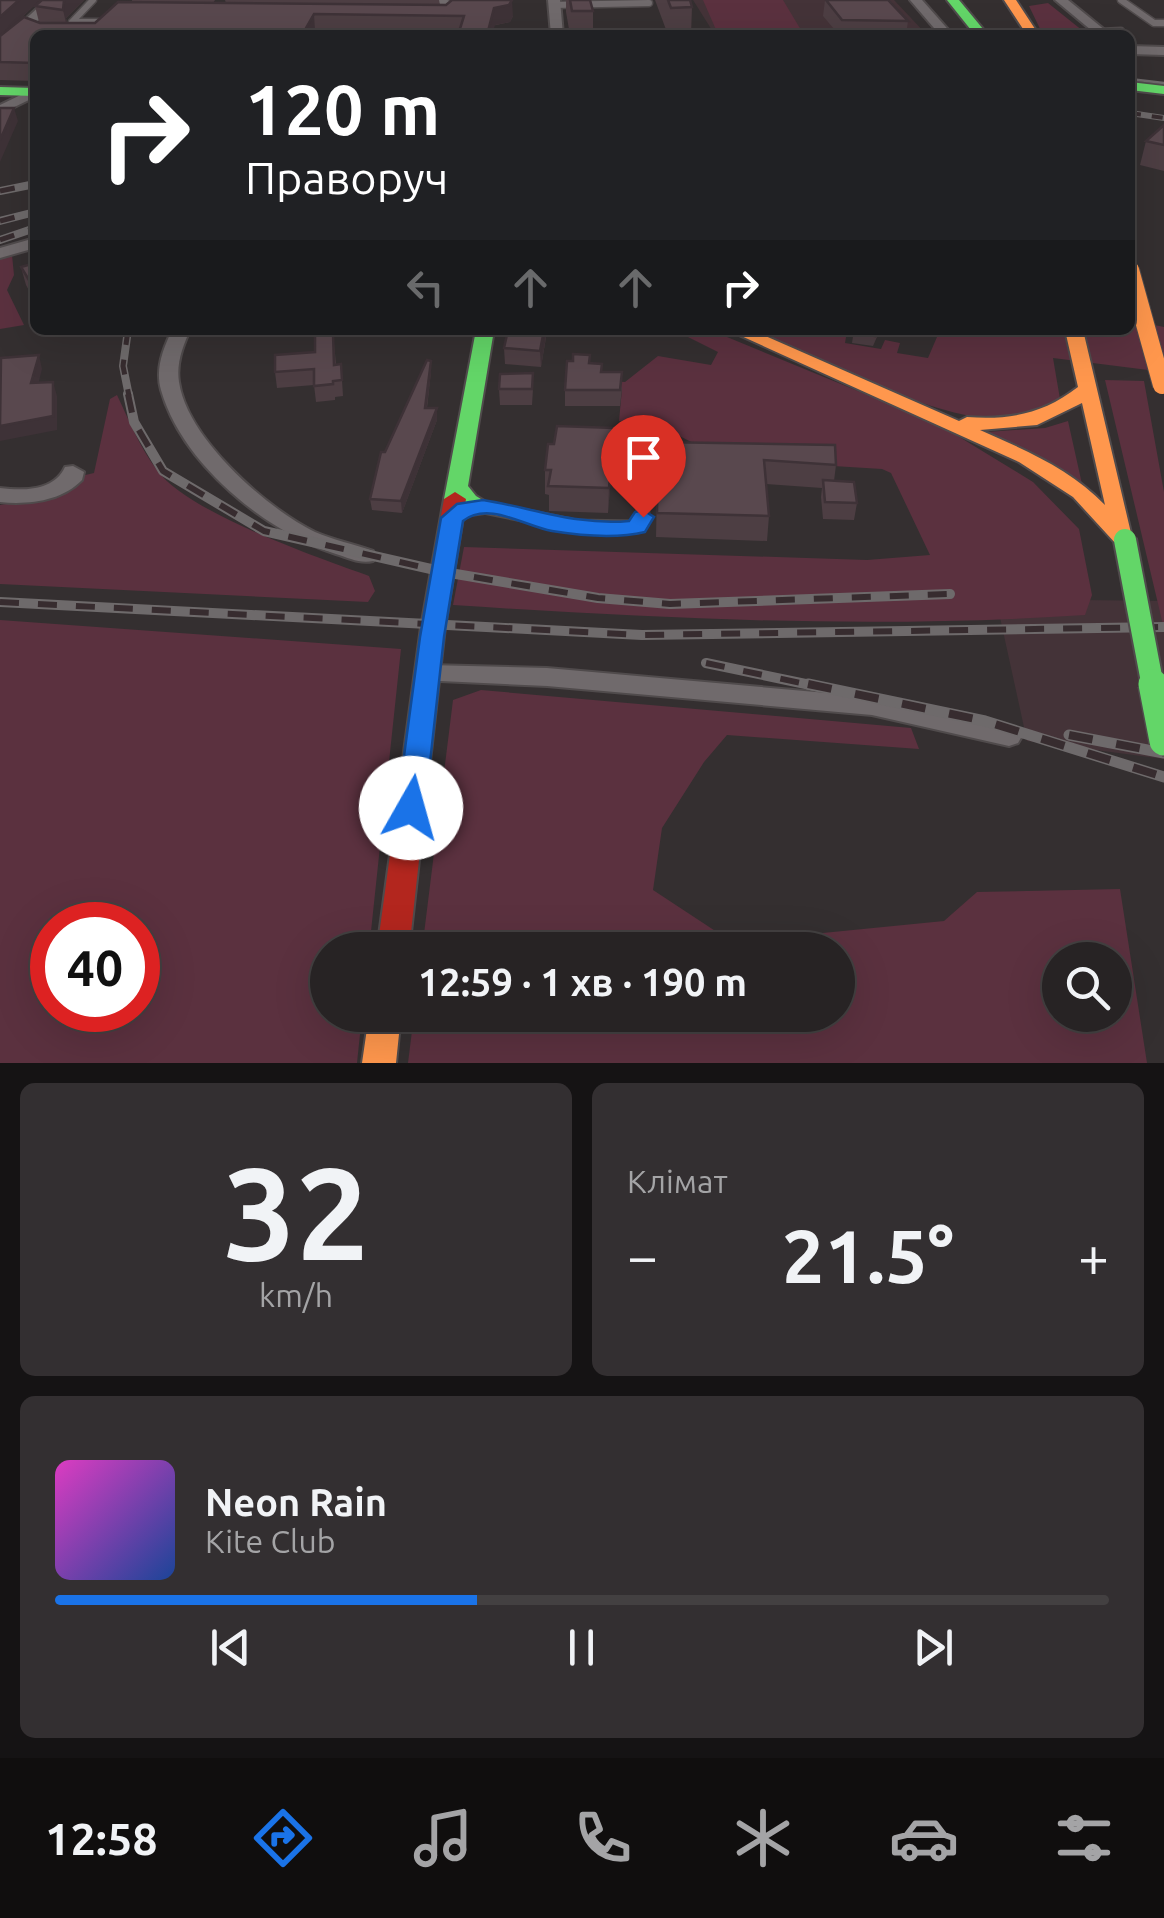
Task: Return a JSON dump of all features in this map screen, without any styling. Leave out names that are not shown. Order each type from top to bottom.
[{"type":"main road","points":[[952,0],[978,30]]},
{"type":"main road","points":[[1010,0],[1030,30]]},
{"type":"main road","points":[[1135,87],[1164,90]]},
{"type":"main road","points":[[0,91],[30,92]]},
{"type":"main road","points":[[1135,288],[1163,389]]},
{"type":"main road","points":[[1135,313],[1164,319]]},
{"type":"main road","points":[[396,932],[428,674],[483,335]]},
{"type":"main road","points":[[749,335],[1026,458],[1071,485],[1125,540]]},
{"type":"main road","points":[[1075,335],[1125,540],[1164,741]]},
{"type":"main road","points":[[938,416],[984,426],[1028,424],[1064,412],[1086,389]]},
{"type":"main road","points":[[457,486],[468,501],[483,507]]},
{"type":"main road","points":[[452,518],[465,509],[483,507]]},
{"type":"main road","points":[[379,1063],[383,1032]]},
{"type":"street","points":[[3,44],[28,26],[53,0]]},
{"type":"street","points":[[916,0],[943,30]]},
{"type":"street","points":[[1061,0],[1098,30]]},
{"type":"street","points":[[554,2],[557,30]]},
{"type":"street","points":[[1135,50],[1164,51]]},
{"type":"street","points":[[0,109],[30,94]]},
{"type":"street","points":[[0,252],[30,244]]},
{"type":"street","points":[[179,335],[169,356],[170,388],[190,429],[255,504],[307,536],[365,556]]},
{"type":"street","points":[[0,494],[20,498],[53,492],[71,480],[73,472]]},
{"type":"street","points":[[428,674],[547,678],[872,706],[1009,736]]},
{"type":"lane","points":[[92,0],[72,22],[108,22]]},
{"type":"lane","points":[[427,14],[446,15],[450,4],[437,0]]},
{"type":"lane","points":[[1121,0],[1163,28]]},
{"type":"lane","points":[[554,2],[649,3]]},
{"type":"lane","points":[[101,30],[118,12]]},
{"type":"lane","points":[[1144,30],[1163,28]]},
{"type":"lane","points":[[483,507],[520,513],[551,524],[605,530],[637,527],[643,517],[642,452]]},
{"type":"shaded area","points":[[693,0],[894,0],[922,30],[712,30]]},
{"type":"shaded area","points":[[703,0],[783,0],[801,30],[716,30]]},
{"type":"shaded area","points":[[1048,3],[1082,30],[1041,30],[1029,6]]},
{"type":"shaded area","points":[[12,255],[14,275],[7,290],[24,325],[0,329],[0,258]]},
{"type":"shaded area","points":[[1135,321],[1164,327],[1164,372],[1053,358],[1060,399],[1034,416],[1005,420],[970,416],[892,392],[764,335],[835,335],[846,337],[845,343],[881,349],[885,340],[900,343],[897,353],[928,358],[938,335],[1135,335]]},
{"type":"shaded area","points":[[684,335],[722,335],[938,424],[1033,482],[1079,529],[1092,595],[1085,615],[848,622],[453,605],[464,547],[867,560],[930,555],[891,473],[882,469],[817,465],[705,449],[648,420],[619,421],[622,389],[610,381],[625,382],[658,356],[711,365],[718,352]]},
{"type":"shaded area","points":[[1105,380],[1144,381],[1164,492],[1164,629]]},
{"type":"shaded area","points":[[117,395],[145,453],[173,486],[255,532],[369,576],[375,591],[368,602],[0,584],[0,505],[59,495],[81,476],[94,473],[110,399]]},
{"type":"shaded area","points":[[1068,421],[1082,484],[986,432],[1045,428]]},
{"type":"shaded area","points":[[996,599],[1164,601],[1164,759],[1027,741]]},
{"type":"shaded area","points":[[0,620],[401,649],[371,932],[310,932],[310,1032],[360,1032],[357,1063],[0,1063]]},
{"type":"shaded area","points":[[481,690],[911,728],[919,749],[727,735],[704,762],[662,828],[653,890],[717,932],[424,932],[453,700]]},
{"type":"shaded area","points":[[1120,889],[1128,942],[1042,942],[1042,1032],[1132,1032],[1132,966],[1147,1063],[408,1063],[412,1032],[855,1032],[855,932],[833,932],[944,921],[977,892]]},
{"type":"building","points":[[0,0],[19,0],[0,17]]},
{"type":"building","points":[[42,0],[64,0],[63,10],[35,6]]},
{"type":"building","points":[[452,0],[512,0],[509,5],[494,8],[488,30],[460,30],[464,16],[314,14],[305,30],[30,30],[30,63],[0,62],[0,36],[24,17],[40,23],[95,23],[118,2],[446,5]]},
{"type":"building","points":[[570,0],[590,0],[593,11],[572,11]]},
{"type":"building","points":[[668,0],[690,0],[692,7],[671,8]]},
{"type":"building","points":[[826,0],[888,0],[908,21],[842,20]]},
{"type":"building","points":[[0,108],[14,108],[0,140]]},
{"type":"building","points":[[1164,125],[1164,145],[1146,141]]},
{"type":"building","points":[[30,264],[30,282],[21,267]]},
{"type":"building","points":[[315,335],[333,335],[334,365],[341,364],[342,380],[314,386],[314,369],[275,372],[275,355],[315,352]]},
{"type":"building","points":[[507,335],[543,335],[540,351],[504,348]]},
{"type":"building","points":[[573,354],[590,355],[589,363],[602,364],[601,372],[622,372],[620,390],[565,390],[567,361],[573,361]]},
{"type":"building","points":[[39,355],[31,383],[53,382],[53,416],[0,426],[1,358]]},
{"type":"building","points":[[427,360],[431,361],[425,408],[437,408],[401,501],[370,499],[381,452],[385,452]]},
{"type":"building","points":[[533,373],[532,389],[499,389],[500,374]]},
{"type":"building","points":[[557,426],[614,428],[609,488],[548,486],[548,444],[554,444]]},
{"type":"building","points":[[658,442],[835,445],[836,465],[764,460],[769,516],[657,513]]},
{"type":"building","points":[[823,480],[854,482],[857,503],[825,502]]},
{"type":"tram line","points":[[30,32],[27,30],[57,0]]},
{"type":"tram line","points":[[1135,80],[1164,83]]},
{"type":"railway","points":[[1135,114],[1164,118]]},
{"type":"railway","points":[[0,191],[30,185]]},
{"type":"railway","points":[[0,221],[30,213]]},
{"type":"railway","points":[[0,240],[30,230]]},
{"type":"railway","points":[[127,335],[123,366],[129,396]]},
{"type":"railway","points":[[128,394],[134,422],[163,471],[264,531],[444,572],[598,598],[670,604],[950,594]]},
{"type":"railway","points":[[0,602],[642,635],[1164,627]]},
{"type":"railway","points":[[706,663],[820,687]]},
{"type":"railway","points":[[808,684],[985,721],[1164,777]]},
{"type":"railway","points":[[1069,735],[1164,753]]},
{"type":"traffic: fast","points":[[953,0],[978,30]]},
{"type":"traffic: fast","points":[[1135,87],[1164,90]]},
{"type":"traffic: fast","points":[[0,91],[30,92]]},
{"type":"traffic: fast","points":[[455,499],[484,335]]},
{"type":"traffic: fast","points":[[452,518],[465,509],[483,507],[468,501],[457,486]]},
{"type":"traffic: fast","points":[[1125,540],[1164,741]]},
{"type":"traffic: slow","points":[[1010,0],[1030,30]]},
{"type":"traffic: slow","points":[[1135,288],[1162,385]]},
{"type":"traffic: slow","points":[[748,335],[1026,458],[1081,492],[1125,540]]},
{"type":"traffic: slow","points":[[1075,335],[1122,530]]},
{"type":"traffic: slow","points":[[967,423],[1030,420],[1058,409],[1086,390]]},
{"type":"traffic: slow","points":[[379,1063],[383,1032]]},
{"type":"traffic: jam","points":[[395,932],[433,627],[455,499]]},
{"type":"route","points":[[411,808],[432,637],[452,518],[465,509],[483,507],[520,513],[551,524],[605,530],[637,527],[643,517]]}]
